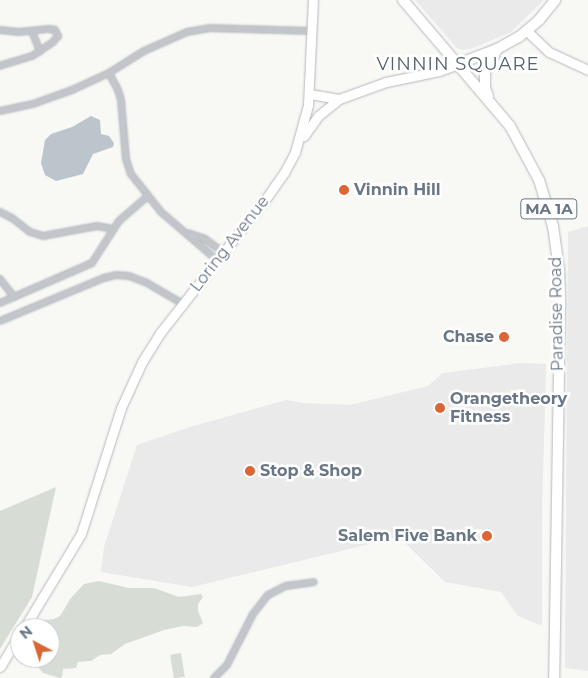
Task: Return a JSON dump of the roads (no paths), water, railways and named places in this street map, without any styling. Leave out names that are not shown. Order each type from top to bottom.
[{"type":"main road","name":"Loring Avenue","points":[[30,618],[81,534],[121,408],[138,370],[160,333],[276,184],[295,152],[306,117],[310,94],[313,0]]},
{"type":"main road","name":"Paradise Road","points":[[403,0],[510,126],[539,180],[553,226],[558,258],[560,307],[554,678]]},
{"type":"main road","points":[[295,152],[312,123],[339,99],[386,82],[439,71],[497,50],[527,31],[554,0]]},
{"type":"main road","points":[[527,31],[550,52],[588,70]]},
{"type":"main road","points":[[491,102],[484,81],[487,65],[497,50]]},
{"type":"main road","points":[[310,94],[339,99]]},
{"type":"main road","points":[[0,667],[10,650]]},
{"type":"street","points":[[0,30],[32,31],[49,28],[57,33],[56,40],[40,52],[0,66]]},
{"type":"street","points":[[0,111],[34,104],[64,94],[109,73],[144,51],[172,37],[197,29],[312,31]]},
{"type":"street","points":[[32,31],[40,52]]},
{"type":"street","points":[[109,73],[121,100],[126,159],[131,174],[147,196],[168,219],[220,256]]},
{"type":"street","points":[[0,303],[92,264],[124,215],[147,196]]},
{"type":"street","points":[[0,212],[12,218],[30,232],[43,236],[97,226],[114,229]]},
{"type":"street","points":[[0,321],[104,278],[116,275],[129,276],[147,282],[183,304]]},
{"type":"street","points":[[0,279],[14,297]]},
{"type":"street","points":[[214,678],[227,665],[253,614],[268,595],[286,586],[314,582]]},
{"type":"place","name":"Vinnin Hill","points":[[344,190]]},
{"type":"place","name":"Chase","points":[[504,337]]},
{"type":"place","name":"Orangetheory Fitness","points":[[440,408]]},
{"type":"place","name":"Stop & Shop","points":[[250,471]]},
{"type":"place","name":"Salem Five Bank","points":[[487,536]]},
{"type":"district","name":"VINNIN SQUARE","points":[[458,64]]}]
